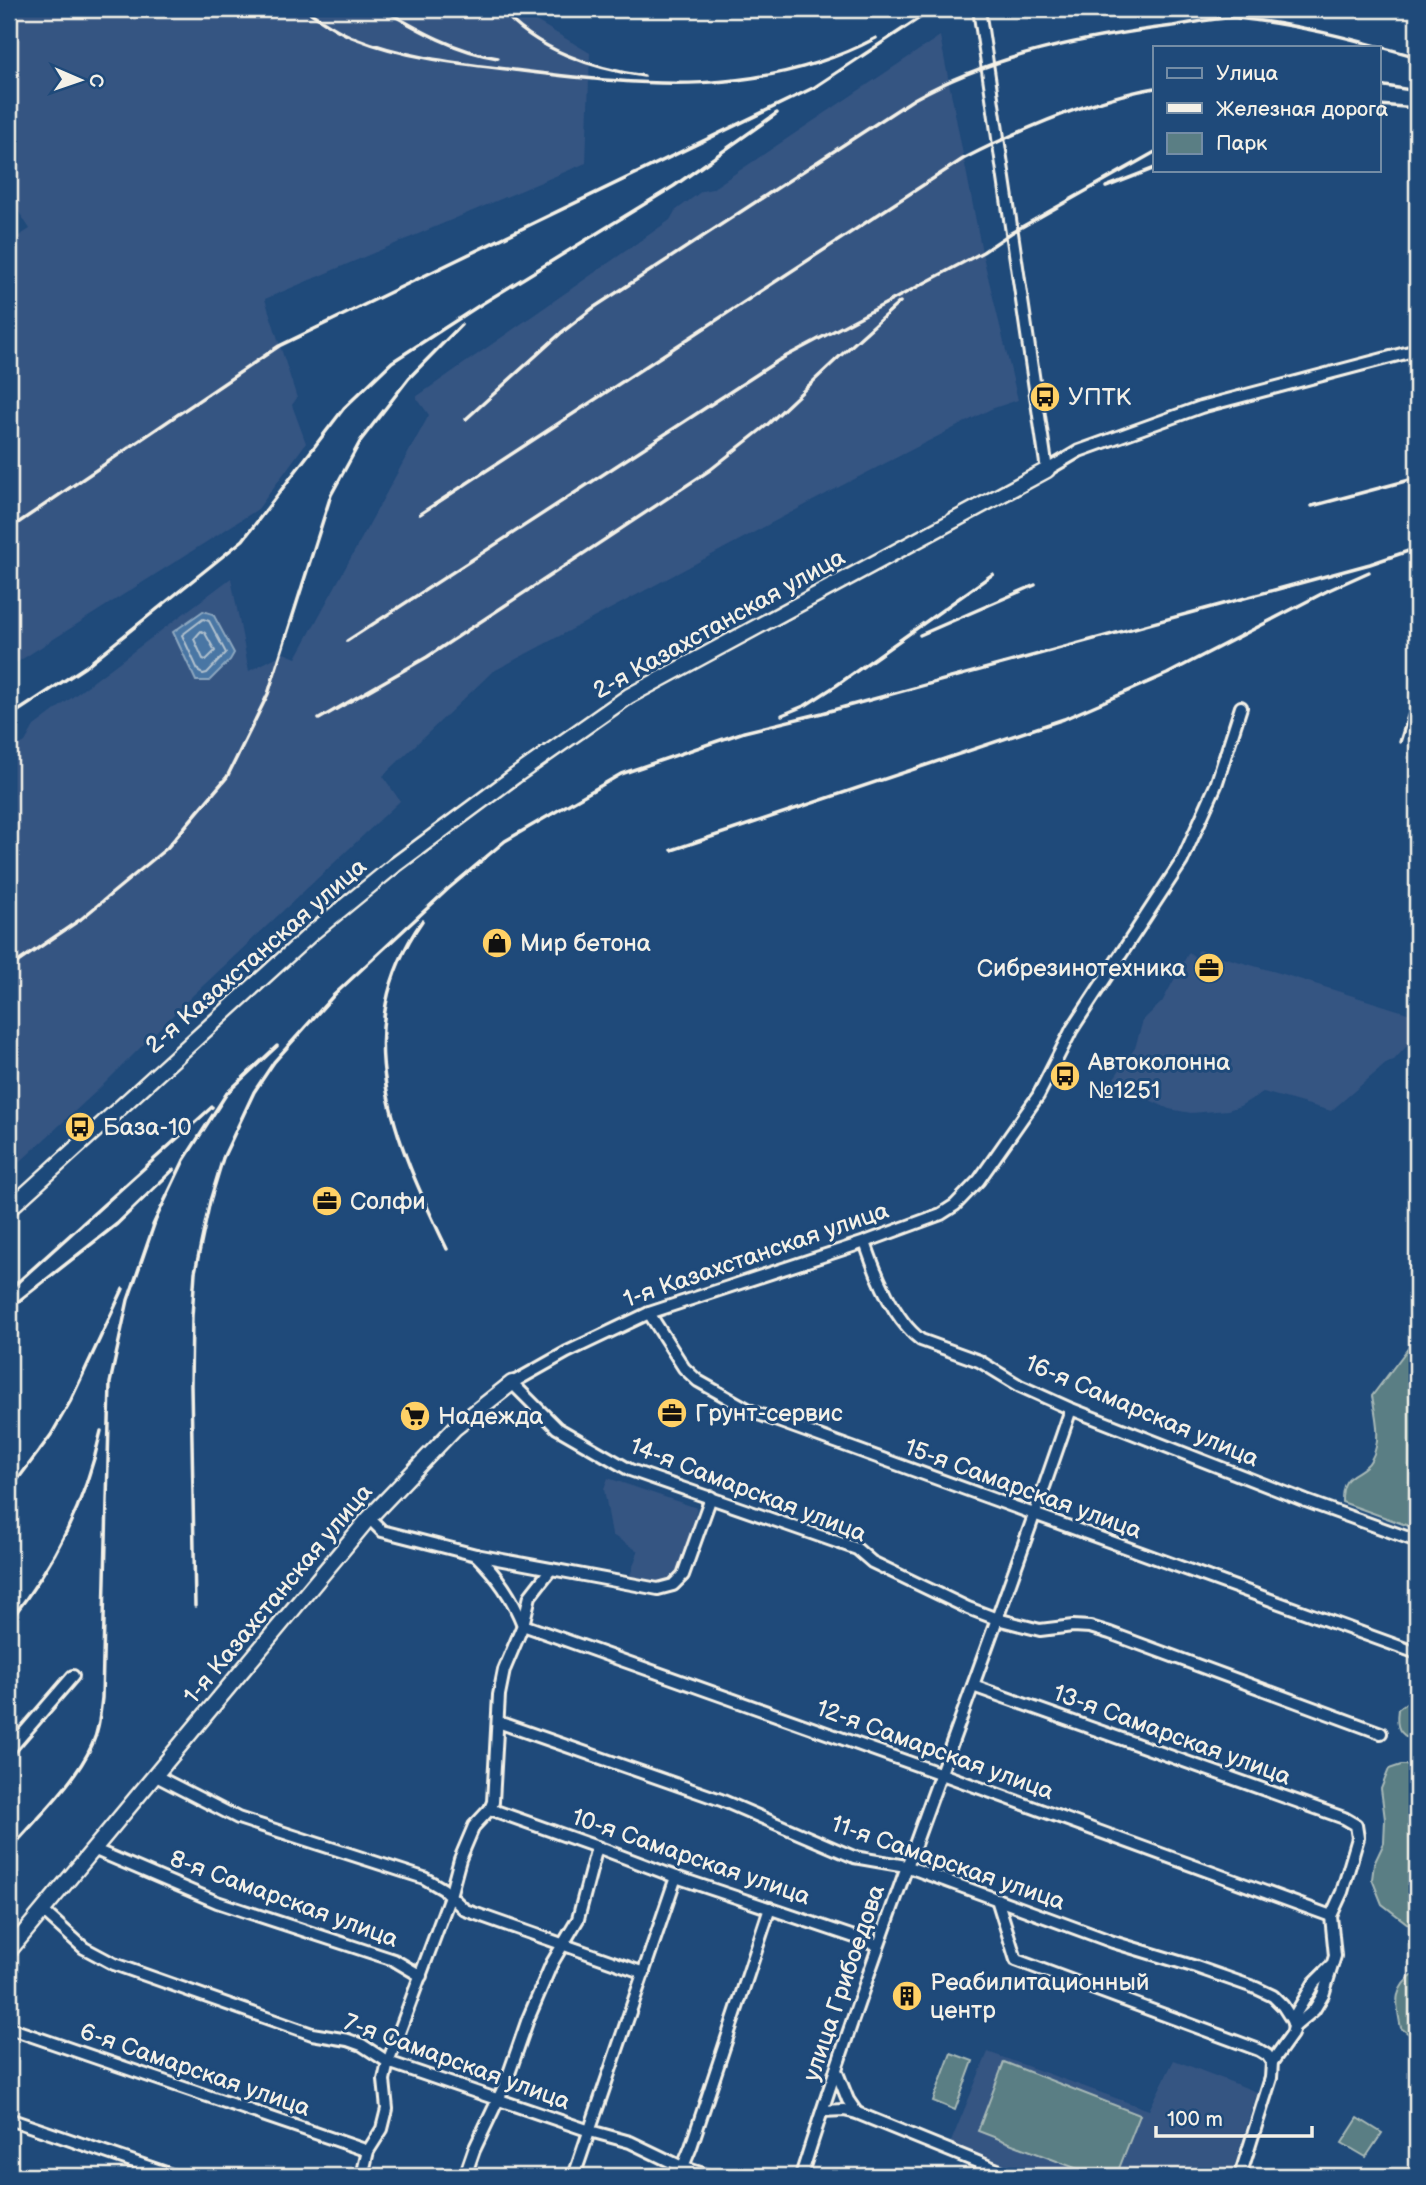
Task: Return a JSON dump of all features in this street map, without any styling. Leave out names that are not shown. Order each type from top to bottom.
[{"type":"street","points":[[979,9],[1047,470]]},
{"type":"street","name":"2-я Казахстанская улица","points":[[9,1209],[312,933],[395,865],[629,696],[1079,451],[1201,407],[1417,350]]},
{"type":"street","name":"1-я Казахстанская улица","points":[[9,1951],[369,1518],[455,1428],[512,1383],[567,1352],[649,1313],[865,1242],[942,1214],[955,1205],[979,1180],[1031,1106],[1072,1029],[1182,861],[1216,785],[1241,707]]},
{"type":"street","name":"16-я Самарская улица","points":[[865,1242],[875,1272],[912,1334],[921,1340],[979,1361],[1020,1385],[1071,1409],[1306,1501],[1417,1541]]},
{"type":"street","name":"15-я Самарская улица","points":[[649,1313],[684,1368],[698,1381],[753,1412],[1417,1653]]},
{"type":"street","name":"14-я Самарская улица","points":[[512,1383],[557,1428],[630,1470],[857,1549],[872,1562],[968,1608],[1040,1630],[1073,1626],[1090,1627],[1110,1633],[1381,1733]]},
{"type":"street","name":"улица Грибоедова","points":[[802,2176],[878,1945],[1035,1516],[1071,1409]]},
{"type":"street","points":[[369,1518],[382,1531],[476,1555],[658,1589],[673,1585],[683,1575],[711,1497]]},
{"type":"street","points":[[476,1555],[513,1600],[523,1625]]},
{"type":"street","points":[[362,2176],[368,2151],[382,2129],[387,2109],[384,2080],[388,2062],[450,1896],[460,1858],[474,1826],[489,1809],[495,1792],[499,1695],[504,1670],[523,1625],[530,1596],[551,1569]]},
{"type":"street","name":"12-я Самарская улица","points":[[523,1625],[1331,1916]]},
{"type":"street","points":[[9,1750],[73,1676]]},
{"type":"street","name":"13-я Самарская улица","points":[[973,1686],[1344,1818],[1356,1825],[1357,1838],[1342,1892],[1331,1916]]},
{"type":"street","name":"11-я Самарская улица","points":[[498,1722],[721,1800],[854,1857],[906,1866],[1113,1942],[1256,1988],[1273,1996],[1293,2023]]},
{"type":"street","points":[[156,1776],[238,1818],[425,1878],[443,1889],[465,1910],[644,1973]]},
{"type":"street","name":"10-я Самарская улица","points":[[489,1809],[676,1877],[878,1945]]},
{"type":"street","points":[[465,2176],[552,1963],[578,1919],[597,1847]]},
{"type":"street","name":"8-я Самарская улица","points":[[93,1849],[216,1902],[394,1960],[421,1976]]},
{"type":"street","points":[[574,2176],[676,1877]]},
{"type":"street","points":[[996,1899],[1016,1960],[1259,2050],[1272,2062]]},
{"type":"street","points":[[680,2172],[691,2147],[770,1908]]},
{"type":"street","name":"7-я Самарская улица","points":[[43,1911],[84,1948],[106,1960],[312,2035],[348,2040],[362,2045],[388,2062],[590,2131],[630,2142],[680,2172],[710,2176]]},
{"type":"street","points":[[1240,2176],[1271,2078],[1272,2062],[1292,2034],[1293,2023],[1314,2010],[1323,1995],[1333,1965],[1335,1946],[1331,1916]]},
{"type":"street","name":"6-я Самарская улица","points":[[9,2028],[368,2151]]},
{"type":"street","points":[[836,2070],[857,2113]]},
{"type":"street","points":[[822,2111],[844,2110],[857,2113],[1012,2176]]},
{"type":"street","points":[[9,2119],[175,2176]]},
{"type":"shaded area","points":[[9,9],[516,9],[590,53],[586,163],[265,299],[297,398],[292,405],[306,443],[258,509],[16,663],[9,646],[9,242],[30,229],[9,197]]},
{"type":"shaded area","points":[[940,36],[982,252],[1018,400],[991,409],[841,486],[492,672],[383,776],[400,801],[9,1172],[9,751],[25,742],[34,726],[231,578],[249,671],[284,653],[296,658],[429,415],[416,397],[670,220],[675,211],[702,191],[712,189]]},
{"type":"shaded area","points":[[1198,950],[1417,1016],[1417,1035],[1394,1060],[1388,1062],[1331,1111],[1263,1092],[1228,1110],[1191,1113],[1169,1109],[1141,1096],[1114,1078],[1135,1048],[1143,1020],[1162,1002],[1189,952],[1196,958]]},
{"type":"shaded area","points":[[608,1478],[697,1508],[679,1573],[672,1581],[659,1583],[630,1576],[638,1551],[612,1535],[604,1489]]},
{"type":"shaded area","points":[[988,2052],[1149,2110],[1174,2060],[1257,2092],[1231,2176],[1030,2176],[950,2144]]},
{"type":"green space","points":[[1416,1338],[1417,1529],[1342,1502],[1348,1479],[1367,1465],[1374,1453],[1377,1429],[1372,1396]]},
{"type":"green space","points":[[1417,1695],[1417,1744],[1400,1731],[1397,1716],[1398,1709]]},
{"type":"green space","points":[[1401,1765],[1417,1765],[1417,1931],[1382,1904],[1372,1879],[1374,1864],[1384,1843],[1385,1819],[1381,1789],[1389,1769]]},
{"type":"green space","points":[[1417,1971],[1417,2040],[1401,2028],[1397,2003],[1400,1989]]},
{"type":"green space","points":[[951,2053],[973,2061],[955,2110],[933,2101]]},
{"type":"green space","points":[[1004,2062],[1140,2115],[1116,2176],[1096,2176],[978,2131]]},
{"type":"green space","points":[[1358,2118],[1382,2133],[1366,2157],[1342,2143]]},
{"type":"water","points":[[203,611],[213,614],[234,653],[209,681],[196,681],[173,632]]},
{"type":"railway","points":[[305,9],[348,35],[416,56],[613,81],[702,83],[746,79],[790,71],[833,57],[876,38]]},
{"type":"railway","points":[[383,9],[453,45],[498,58]]},
{"type":"railway","points":[[501,9],[530,35],[566,55],[605,68],[644,76]]},
{"type":"railway","points":[[9,529],[279,346],[815,87],[933,9]]},
{"type":"railway","points":[[466,419],[561,333],[593,308],[914,99],[975,71],[1007,59],[1073,42],[1228,18],[1305,28],[1376,46]]},
{"type":"railway","points":[[1380,47],[1417,57]]},
{"type":"railway","points":[[1380,85],[1417,91]]},
{"type":"railway","points":[[420,514],[963,159],[1081,107],[1153,88]]},
{"type":"railway","points":[[1380,105],[1417,108]]},
{"type":"railway","points":[[9,717],[85,667],[243,540],[344,408],[392,362],[674,186],[777,113]]},
{"type":"railway","points":[[347,641],[779,360],[983,252],[1011,233],[1153,153]]},
{"type":"railway","points":[[1106,187],[1153,169]]},
{"type":"railway","points":[[319,719],[427,657],[710,470],[767,425],[900,302]]},
{"type":"railway","points":[[9,968],[81,919],[167,848],[227,777],[268,694],[331,495],[361,440],[409,378],[461,325]]},
{"type":"railway","points":[[1312,506],[1417,478]]},
{"type":"railway","points":[[195,1606],[192,1316],[195,1272],[210,1201],[223,1158],[254,1092],[274,1062],[334,995],[448,889],[505,841],[621,774],[744,732],[1370,564],[1417,548]]},
{"type":"railway","points":[[672,850],[1064,719],[1167,674],[1369,572]]},
{"type":"railway","points":[[782,715],[806,705],[837,685],[993,574]]},
{"type":"railway","points":[[920,635],[1035,585]]},
{"type":"railway","points":[[1400,742],[1417,687]]},
{"type":"railway","points":[[422,921],[399,963],[386,1004],[382,1045],[386,1086],[396,1127],[410,1168],[447,1249]]},
{"type":"railway","points":[[153,1225],[184,1160],[227,1093],[277,1046]]},
{"type":"railway","points":[[9,1290],[212,1107]]},
{"type":"railway","points":[[19,1301],[117,1224],[174,1169]]},
{"type":"railway","points":[[9,1851],[76,1773],[98,1728],[102,1698],[110,1383],[128,1300],[156,1219]]},
{"type":"railway","points":[[9,1491],[51,1435],[70,1402],[123,1289]]},
{"type":"railway","points":[[9,1622],[41,1578],[66,1532],[86,1483],[101,1431]]},
{"type":"place","name":"УПТК","points":[[1045,397]]},
{"type":"place","name":"Мир бетона","points":[[497,943]]},
{"type":"place","name":"Сибрезинотехника","points":[[1209,968]]},
{"type":"place","name":"Автоколонна №1251","points":[[1065,1076]]},
{"type":"place","name":"База-10","points":[[80,1127]]},
{"type":"place","name":"Солфи","points":[[327,1201]]},
{"type":"place","name":"Грунт-сервис","points":[[672,1413]]},
{"type":"place","name":"Надежда","points":[[415,1416]]},
{"type":"place","name":"Реабилитационный центр","points":[[907,1996]]}]
